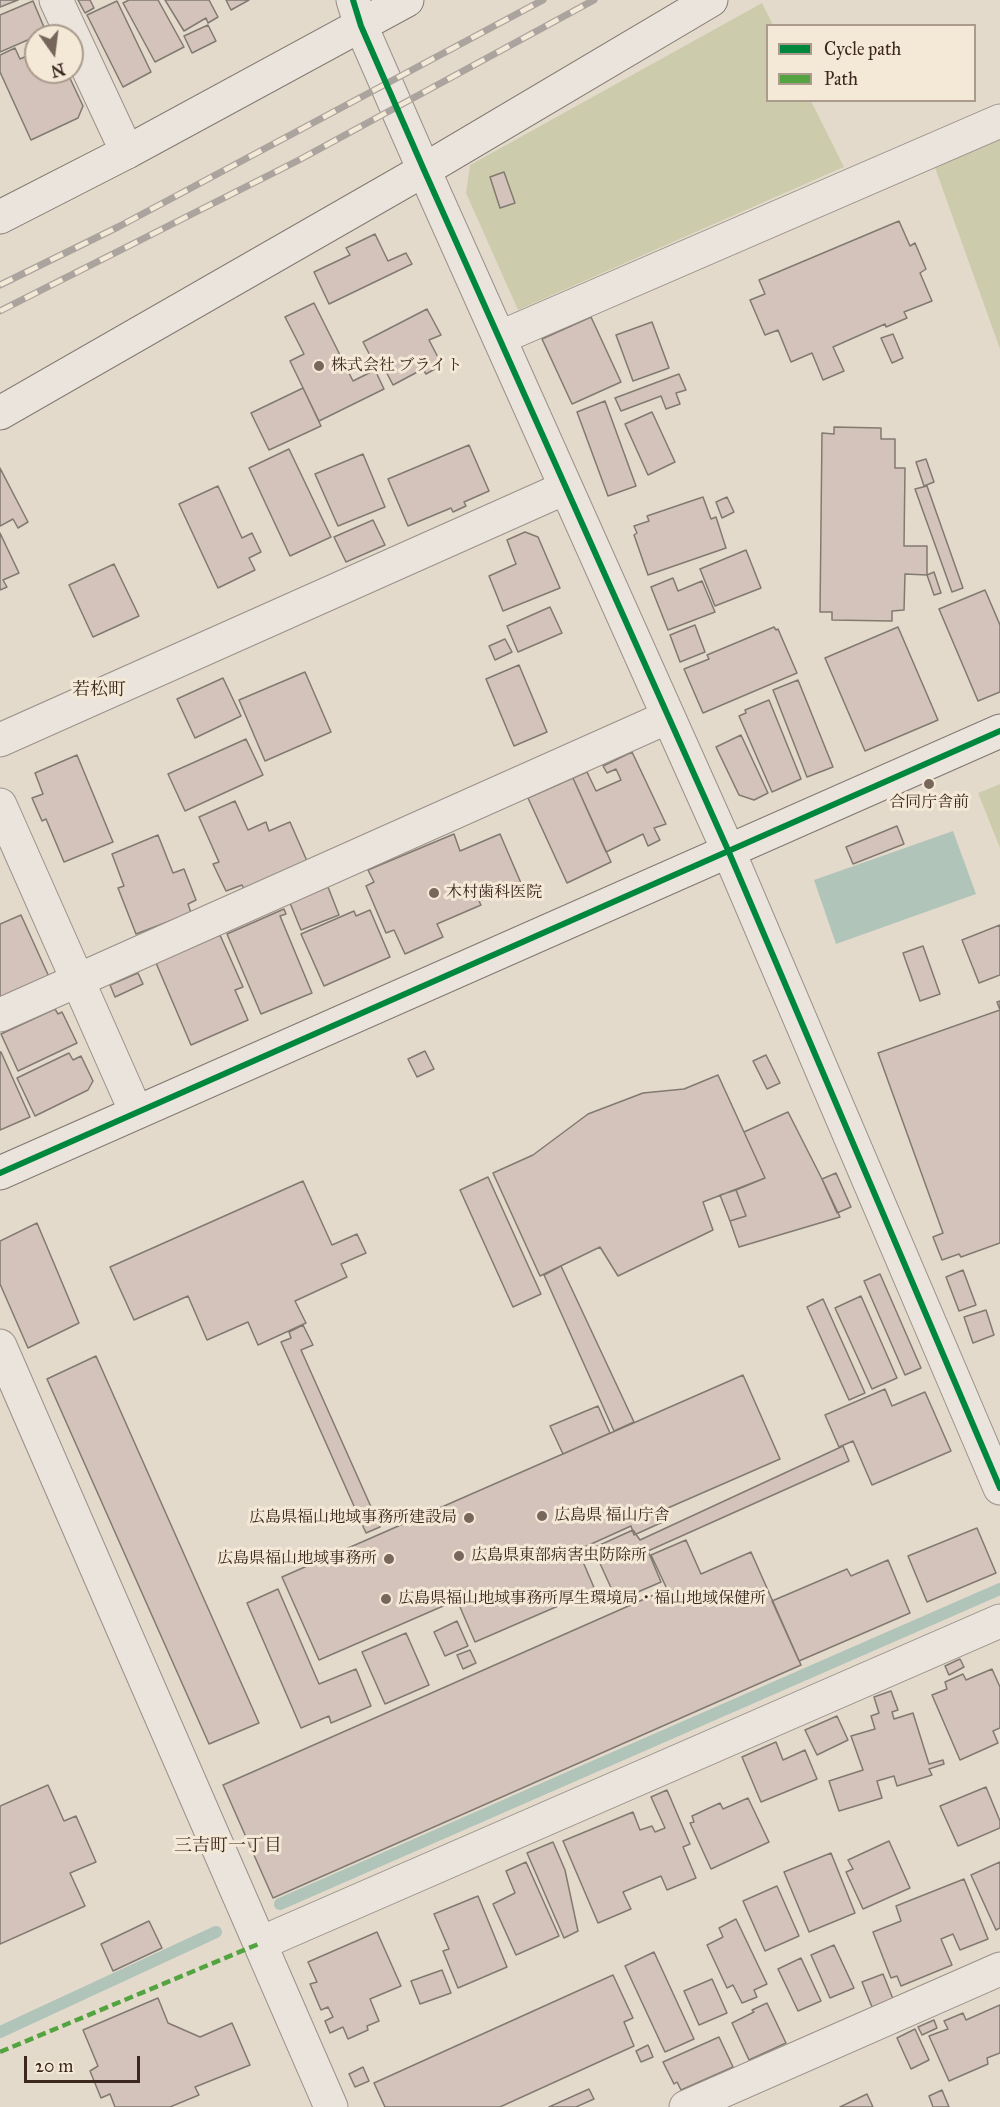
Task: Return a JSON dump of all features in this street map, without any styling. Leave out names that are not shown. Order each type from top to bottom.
[{"type":"street","points":[[56,0],[127,152]]},
{"type":"street","points":[[0,217],[127,152],[357,13],[407,0]]},
{"type":"street","points":[[0,413],[424,170],[711,0]]},
{"type":"street","points":[[357,13],[424,170],[728,850],[1000,1488]]},
{"type":"street","points":[[499,338],[1000,121]]},
{"type":"street","points":[[0,740],[565,488]]},
{"type":"street","points":[[0,1015],[668,717]]},
{"type":"street","points":[[0,1173],[1000,731]]},
{"type":"street","points":[[0,805],[136,1112]]},
{"type":"street","points":[[0,1346],[331,2107]]},
{"type":"street","points":[[261,1943],[1000,1621]]},
{"type":"street","points":[[686,2107],[1000,1969]]},
{"type":"green space","points":[[762,3],[772,24],[766,24],[766,102],[812,102],[844,167],[518,310],[466,193],[470,165]]},
{"type":"green space","points":[[1000,136],[1000,349],[934,165]]},
{"type":"green space","points":[[1000,784],[1000,848],[978,793]]},
{"type":"shaded area","points":[[953,831],[976,894],[836,944],[814,880]]},
{"type":"building","points":[[0,0],[18,0],[0,7]]},
{"type":"building","points":[[78,0],[90,0],[94,8],[85,13]]},
{"type":"building","points":[[129,0],[158,0],[184,47],[155,62],[123,3]]},
{"type":"building","points":[[165,0],[209,0],[218,17],[208,23],[206,18],[184,31]]},
{"type":"building","points":[[226,0],[249,0],[231,10]]},
{"type":"building","points":[[33,1],[43,24],[24,24],[24,42],[0,52],[0,15]]},
{"type":"building","points":[[117,1],[151,72],[123,87],[87,15]]},
{"type":"building","points":[[208,25],[216,41],[192,53],[184,36]]},
{"type":"building","points":[[15,48],[20,59],[24,57],[24,84],[73,84],[83,106],[78,118],[31,140],[0,72],[0,55]]},
{"type":"building","points":[[504,172],[515,203],[500,208],[490,177]]},
{"type":"building","points":[[899,221],[910,246],[915,243],[926,269],[920,273],[932,301],[904,312],[907,318],[886,327],[885,324],[833,347],[844,371],[823,380],[812,353],[791,362],[778,330],[765,335],[750,300],[765,294],[759,280]]},
{"type":"building","points":[[375,234],[388,261],[406,253],[412,264],[329,304],[314,272],[350,255],[346,248]]},
{"type":"building","name":"株式会社 ブライト","points":[[314,303],[353,381],[375,370],[384,389],[319,421],[290,361],[304,354],[285,317]]},
{"type":"building","points":[[427,309],[441,335],[429,340],[442,365],[426,374],[423,369],[393,385],[380,360],[374,363],[363,342]]},
{"type":"building","points":[[591,317],[621,382],[572,404],[542,339]]},
{"type":"building","points":[[652,322],[669,368],[633,381],[616,335]]},
{"type":"building","points":[[893,334],[903,358],[892,363],[881,338]]},
{"type":"building","points":[[679,374],[686,390],[676,393],[680,404],[666,409],[661,396],[621,411],[615,398]]},
{"type":"building","points":[[303,388],[321,426],[269,450],[251,413]]},
{"type":"building","points":[[605,401],[636,486],[608,496],[577,412]]},
{"type":"building","points":[[652,412],[675,462],[648,475],[625,424]]},
{"type":"building","points":[[834,427],[881,428],[881,439],[895,439],[895,468],[905,468],[904,546],[927,546],[927,575],[905,574],[904,610],[892,611],[892,621],[832,620],[832,612],[820,612],[822,433],[834,434]]},
{"type":"building","points":[[469,445],[489,491],[464,502],[466,506],[453,512],[451,508],[408,526],[388,479]]},
{"type":"building","points":[[289,449],[331,537],[290,556],[249,468]]},
{"type":"building","points":[[363,454],[385,507],[338,526],[315,474]]},
{"type":"building","points":[[926,459],[934,482],[924,486],[916,462]]},
{"type":"building","points":[[0,468],[28,522],[18,528],[13,519],[0,526]]},
{"type":"building","points":[[218,486],[242,538],[252,533],[261,552],[249,558],[255,570],[218,588],[179,504]]},
{"type":"building","points":[[927,486],[963,588],[952,592],[915,489]]},
{"type":"building","points":[[703,497],[711,519],[716,517],[726,548],[648,575],[634,535],[637,533],[634,526],[649,521],[647,516]]},
{"type":"building","points":[[727,497],[734,512],[722,518],[716,502]]},
{"type":"building","points":[[373,520],[385,545],[346,562],[334,537]]},
{"type":"building","points":[[525,532],[538,537],[560,588],[503,611],[489,576],[516,564],[507,540]]},
{"type":"building","points":[[0,533],[19,573],[3,580],[7,587],[0,590]]},
{"type":"building","points":[[746,550],[761,588],[715,606],[700,569]]},
{"type":"building","points":[[114,564],[139,616],[93,637],[69,585]]},
{"type":"building","points":[[934,572],[941,593],[934,595],[927,575]]},
{"type":"building","points":[[673,578],[678,591],[702,581],[715,612],[668,630],[651,587]]},
{"type":"building","points":[[985,590],[1000,625],[1000,692],[978,701],[939,609]]},
{"type":"building","points":[[550,607],[562,633],[518,652],[507,626]]},
{"type":"building","points":[[695,625],[705,652],[680,662],[670,635]]},
{"type":"building","points":[[774,627],[778,629],[797,673],[703,713],[684,669],[709,659],[707,655]]},
{"type":"building","points":[[898,627],[938,720],[865,751],[825,658]]},
{"type":"building","points":[[505,639],[512,652],[495,660],[489,646]]},
{"type":"building","points":[[519,665],[547,732],[514,746],[486,679]]},
{"type":"building","points":[[305,672],[331,732],[265,761],[239,700]]},
{"type":"building","points":[[223,678],[241,716],[195,738],[177,699]]},
{"type":"building","points":[[798,680],[833,767],[807,777],[773,690]]},
{"type":"building","points":[[769,700],[801,779],[772,792],[739,716],[746,713],[745,710]]},
{"type":"building","points":[[741,735],[768,793],[754,800],[739,795],[716,747]]},
{"type":"building","points":[[246,739],[263,775],[185,811],[168,774]]},
{"type":"building","points":[[632,752],[666,824],[654,828],[660,840],[648,846],[643,834],[606,852],[573,778],[587,772],[596,791],[621,780],[616,769],[607,773],[603,766]]},
{"type":"building","points":[[77,755],[113,842],[64,862],[46,819],[42,821],[32,798],[43,794],[35,773]]},
{"type":"building","points":[[573,778],[611,862],[567,883],[528,798]]},
{"type":"building","points":[[235,801],[248,830],[266,822],[269,831],[290,822],[307,861],[244,889],[242,885],[226,891],[213,864],[219,862],[199,817]]},
{"type":"building","points":[[897,826],[904,844],[853,864],[846,847]]},
{"type":"building","name":"木村歯科医院","points":[[454,834],[460,851],[500,834],[521,883],[479,901],[481,905],[437,924],[443,937],[405,954],[394,930],[386,933],[366,886],[374,882],[368,870]]},
{"type":"building","points":[[158,835],[173,873],[184,869],[196,900],[188,904],[191,913],[136,934],[118,888],[124,886],[112,854]]},
{"type":"building","points":[[328,887],[339,915],[301,930],[290,903]]},
{"type":"building","points":[[284,909],[286,914],[280,916],[312,993],[261,1014],[227,934]]},
{"type":"building","points":[[370,910],[390,957],[324,986],[301,934],[354,911],[356,916]]},
{"type":"building","points":[[21,915],[50,979],[0,1002],[0,924]]},
{"type":"building","points":[[1000,925],[1000,975],[979,983],[962,940]]},
{"type":"building","points":[[220,935],[243,987],[235,990],[248,1020],[191,1045],[156,963]]},
{"type":"building","points":[[923,946],[940,994],[920,1001],[903,953]]},
{"type":"building","points":[[138,973],[143,984],[115,997],[110,985]]},
{"type":"building","points":[[55,1009],[58,1014],[62,1012],[77,1043],[18,1071],[1,1034]]},
{"type":"building","points":[[1000,1010],[1000,1243],[961,1257],[959,1254],[942,1260],[933,1237],[943,1233],[878,1053]]},
{"type":"building","points":[[425,1051],[434,1069],[417,1077],[408,1059]]},
{"type":"building","points":[[0,1052],[30,1117],[0,1130]]},
{"type":"building","points":[[69,1053],[73,1060],[81,1056],[93,1081],[88,1090],[35,1116],[17,1078]]},
{"type":"building","points":[[766,1055],[780,1083],[767,1089],[753,1061]]},
{"type":"building","points":[[718,1075],[765,1178],[703,1202],[713,1230],[618,1276],[600,1247],[540,1276],[493,1173],[533,1155],[588,1114],[643,1093],[684,1089]]},
{"type":"building","points":[[788,1112],[840,1217],[739,1247],[730,1221],[746,1216],[736,1190],[765,1178],[744,1132]]},
{"type":"building","points":[[836,1173],[851,1207],[837,1213],[822,1179]]},
{"type":"building","points":[[488,1177],[541,1294],[513,1307],[460,1190]]},
{"type":"building","points":[[303,1181],[332,1245],[357,1234],[366,1253],[341,1264],[347,1277],[295,1301],[306,1323],[258,1345],[248,1322],[207,1340],[188,1296],[134,1320],[110,1267]]},
{"type":"building","points":[[736,1190],[746,1216],[730,1221],[720,1195]]},
{"type":"building","points":[[37,1223],[79,1323],[28,1348],[0,1284],[0,1241]]},
{"type":"building","points":[[561,1266],[634,1422],[614,1431],[544,1275]]},
{"type":"building","points":[[963,1270],[976,1305],[959,1311],[946,1277]]},
{"type":"building","points":[[880,1274],[921,1368],[905,1375],[864,1281]]},
{"type":"building","points":[[861,1296],[897,1378],[872,1389],[835,1308]]},
{"type":"building","points":[[823,1299],[865,1393],[849,1400],[807,1307]]},
{"type":"building","points":[[986,1310],[994,1335],[973,1343],[964,1317]]},
{"type":"building","points":[[303,1325],[313,1345],[301,1350],[380,1527],[366,1533],[281,1342],[291,1338],[289,1332]]},
{"type":"building","points":[[96,1356],[259,1723],[209,1744],[47,1379]]},
{"type":"building","name":"広島県 福山庁舎","points":[[743,1375],[780,1459],[661,1511],[665,1521],[634,1535],[631,1526],[578,1550],[595,1590],[475,1642],[457,1600],[319,1660],[282,1577]]},
{"type":"building","points":[[885,1389],[892,1406],[925,1392],[951,1451],[872,1485],[853,1441],[839,1447],[825,1415]]},
{"type":"building","points":[[598,1406],[610,1433],[563,1454],[550,1426]]},
{"type":"building","points":[[843,1446],[849,1461],[648,1551],[661,1582],[617,1601],[593,1548],[633,1530],[640,1540]]},
{"type":"building","points":[[977,1528],[996,1573],[927,1602],[908,1556]]},
{"type":"building","points":[[686,1540],[701,1574],[751,1552],[801,1665],[273,1898],[223,1785],[667,1589],[651,1555]]},
{"type":"building","points":[[888,1560],[910,1613],[799,1661],[772,1601],[847,1569],[851,1576]]},
{"type":"building","points":[[278,1589],[319,1684],[356,1669],[371,1706],[331,1723],[329,1716],[301,1728],[247,1603]]},
{"type":"building","points":[[457,1621],[468,1646],[445,1656],[434,1632]]},
{"type":"building","points":[[406,1633],[429,1685],[385,1704],[362,1652]]},
{"type":"building","points":[[470,1650],[476,1663],[463,1669],[457,1655]]},
{"type":"building","points":[[960,1659],[964,1667],[949,1675],[945,1666]]},
{"type":"building","points":[[992,1669],[1000,1687],[1000,1728],[993,1731],[998,1743],[960,1760],[932,1695],[947,1689],[945,1682],[963,1674],[966,1680]]},
{"type":"building","points":[[891,1691],[898,1710],[892,1712],[894,1719],[913,1713],[929,1764],[943,1760],[944,1764],[929,1769],[932,1775],[897,1786],[894,1776],[877,1781],[882,1798],[839,1811],[829,1781],[863,1770],[851,1736],[875,1729],[871,1716],[879,1713],[874,1697]]},
{"type":"building","points":[[837,1716],[848,1740],[817,1755],[805,1730]]},
{"type":"building","points":[[776,1742],[783,1760],[805,1750],[817,1779],[761,1802],[742,1757]]},
{"type":"building","points":[[48,1785],[64,1821],[76,1816],[96,1862],[70,1873],[85,1906],[0,1944],[0,1806]]},
{"type":"building","points":[[986,1787],[1000,1821],[1000,1828],[958,1846],[940,1806]]},
{"type":"building","points":[[667,1790],[690,1844],[683,1847],[696,1878],[667,1890],[661,1876],[623,1892],[631,1909],[598,1923],[563,1841],[633,1812],[640,1830],[652,1826],[655,1832],[665,1828],[651,1797]]},
{"type":"building","points":[[748,1798],[769,1842],[711,1869],[690,1823],[694,1822],[692,1816],[720,1803],[723,1809]]},
{"type":"building","points":[[889,1841],[910,1888],[863,1909],[846,1872],[853,1869],[848,1860]]},
{"type":"building","points":[[553,1842],[565,1870],[578,1931],[564,1938],[527,1853]]},
{"type":"building","points":[[831,1853],[855,1913],[809,1932],[784,1872]]},
{"type":"building","points":[[526,1862],[559,1936],[516,1955],[493,1904],[515,1893],[506,1871]]},
{"type":"building","points":[[1000,1862],[1000,1928],[996,1930],[971,1875]]},
{"type":"building","points":[[964,1879],[988,1939],[960,1950],[953,1934],[941,1939],[952,1965],[901,1986],[897,1976],[891,1978],[873,1932],[901,1921],[896,1906]]},
{"type":"building","points":[[777,1886],[799,1936],[765,1951],[743,1901]]},
{"type":"building","points":[[478,1896],[507,1967],[458,1988],[443,1951],[449,1949],[434,1914]]},
{"type":"building","points":[[736,1919],[767,1984],[754,1990],[757,1997],[742,2003],[733,1985],[727,1988],[707,1945],[723,1937],[719,1928]]},
{"type":"building","points":[[149,1921],[162,1948],[113,1971],[101,1944]]},
{"type":"building","points":[[377,1932],[401,1986],[370,1999],[379,2021],[367,2026],[368,2030],[348,2039],[343,2027],[330,2033],[325,2021],[333,2017],[328,2007],[321,2010],[310,1984],[317,1982],[308,1962]]},
{"type":"building","points":[[834,1945],[854,1988],[830,1998],[811,1955]]},
{"type":"building","points":[[654,1952],[694,2039],[665,2052],[625,1966]]},
{"type":"building","points":[[801,1958],[821,2001],[798,2011],[778,1969]]},
{"type":"building","points":[[442,1970],[451,1993],[420,2004],[411,1981]]},
{"type":"building","points":[[883,1974],[893,1999],[872,2007],[862,1982]]},
{"type":"building","points":[[613,1975],[633,2018],[624,2022],[634,2046],[500,2107],[385,2107],[374,2083]]},
{"type":"building","points":[[712,1979],[727,2013],[699,2025],[684,1991]]},
{"type":"building","points":[[158,1998],[168,2023],[200,2037],[232,2023],[250,2065],[195,2087],[199,2095],[170,2107],[115,2107],[110,2094],[101,2098],[90,2071],[98,2066],[83,2030]]},
{"type":"building","points":[[767,2003],[786,2043],[749,2060],[732,2023]]},
{"type":"building","points":[[1000,2005],[1000,2053],[987,2058],[988,2064],[949,2081],[929,2036],[948,2029],[944,2021],[963,2013],[966,2020]]},
{"type":"building","points":[[934,2020],[937,2028],[922,2035],[918,2027]]},
{"type":"building","points":[[915,2029],[929,2060],[911,2069],[897,2038]]},
{"type":"building","points":[[719,2037],[733,2067],[681,2090],[677,2082],[674,2084],[663,2062]]},
{"type":"building","points":[[648,2045],[653,2057],[641,2062],[636,2051]]},
{"type":"building","points":[[363,2067],[369,2081],[355,2087],[349,2074]]},
{"type":"building","points":[[589,2089],[594,2099],[576,2107],[549,2107]]},
{"type":"building","points":[[942,2090],[949,2107],[933,2107],[929,2096]]},
{"type":"building","points":[[867,2094],[873,2107],[840,2107]]},
{"type":"waterway","points":[[280,1904],[1000,1589]]},
{"type":"waterway","points":[[0,2032],[216,1932]]},
{"type":"railway","points":[[0,285],[118,227],[543,0]]},
{"type":"railway","points":[[0,311],[299,160],[594,0]]},
{"type":"marked path","points":[[0,2052],[261,1943]]},
{"type":"cycle path","points":[[353,0],[361,26],[424,170],[728,850],[1000,1488]]},
{"type":"cycle path","points":[[0,1173],[1000,731]]},
{"type":"place","name":"株式会社 ブライト","points":[[319,366]]},
{"type":"place","name":"合同庁舎前","points":[[929,784]]},
{"type":"place","name":"木村歯科医院","points":[[434,893]]},
{"type":"place","name":"広島県 福山庁舎","points":[[542,1516]]},
{"type":"place","name":"広島県福山地域事務所建設局","points":[[469,1518]]},
{"type":"place","name":"広島県東部病害虫防除所","points":[[459,1556]]},
{"type":"place","name":"広島県福山地域事務所","points":[[389,1559]]},
{"type":"place","name":"広島県福山地域事務所厚生環境局・福山地域保健所","points":[[386,1599]]},
{"type":"district","name":"若松町","points":[[99,691]]},
{"type":"district","name":"三吉町一丁目","points":[[228,1847]]}]
